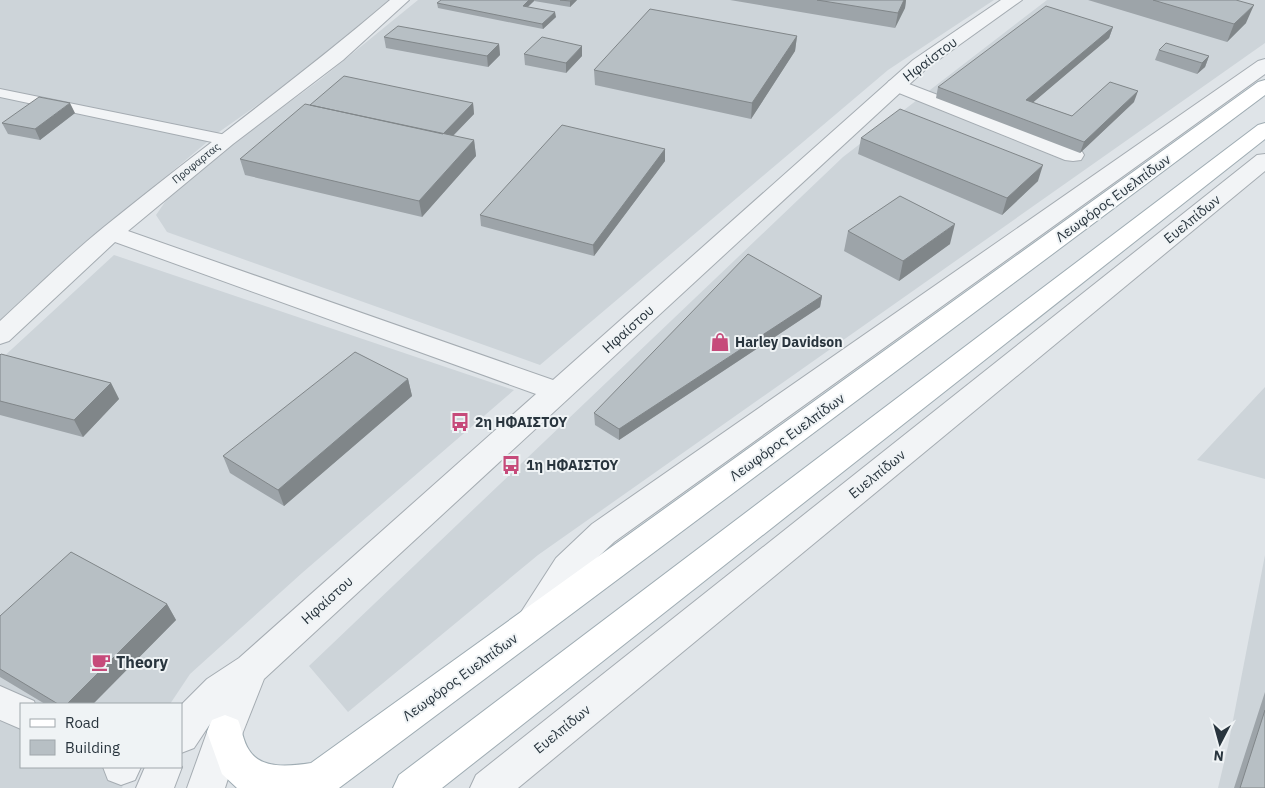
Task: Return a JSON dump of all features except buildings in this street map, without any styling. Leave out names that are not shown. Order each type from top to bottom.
[{"type":"main road","name":"Λεωφόρος Ευελπίδων","points":[[314,784],[530,626],[1057,225],[1248,91]]},
{"type":"main road","points":[[412,788],[1265,129]]},
{"type":"main road","points":[[225,732],[234,761],[243,773],[259,784],[314,784]]},
{"type":"street","name":"Προφαρτας","points":[[0,335],[111,233],[226,140],[336,56],[400,0]]},
{"type":"street","name":"Ηφαίστου","points":[[182,734],[197,711],[216,692],[252,669],[920,64],[1013,0]]},
{"type":"street","points":[[1248,91],[1265,65]]},
{"type":"street","points":[[896,86],[1073,155]]},
{"type":"street","name":"Ευελπίδων","points":[[489,788],[1265,160]]},
{"type":"street","points":[[111,233],[558,392]]},
{"type":"street","name":"Ηφαίστου","points":[[206,788],[225,732],[252,669]]},
{"type":"street","points":[[182,705],[216,692]]},
{"type":"street","points":[[0,702],[20,712]]},
{"type":"street","points":[[155,788],[163,768]]},
{"type":"lane","points":[[0,93],[226,140]]},
{"type":"shaded area","points":[[0,0],[392,0],[324,58],[219,132],[99,233],[0,324]]},
{"type":"shaded area","points":[[418,0],[994,0],[888,70],[540,365],[167,232],[156,215],[176,186],[321,79]]},
{"type":"shaded area","points":[[1047,0],[1265,0],[1265,43],[538,555],[348,712],[309,666],[843,157]]},
{"type":"shaded area","points":[[114,255],[514,390],[302,573],[190,674],[171,703],[20,703],[20,768],[128,768],[122,788],[0,788],[0,360]]},
{"type":"shaded area","points":[[1265,387],[1265,479],[1197,460]]},
{"type":"shaded area","points":[[1265,555],[1265,788],[1218,788],[1228,746]]},
{"type":"place","name":"Harley Davidson","points":[[720,342]]},
{"type":"place","name":"2η ΗΦΑΙΣΤΟΥ","points":[[460,422]]},
{"type":"place","name":"1η ΗΦΑΙΣΤΟΥ","points":[[511,465]]},
{"type":"place","name":"Theory","points":[[101,662]]}]
